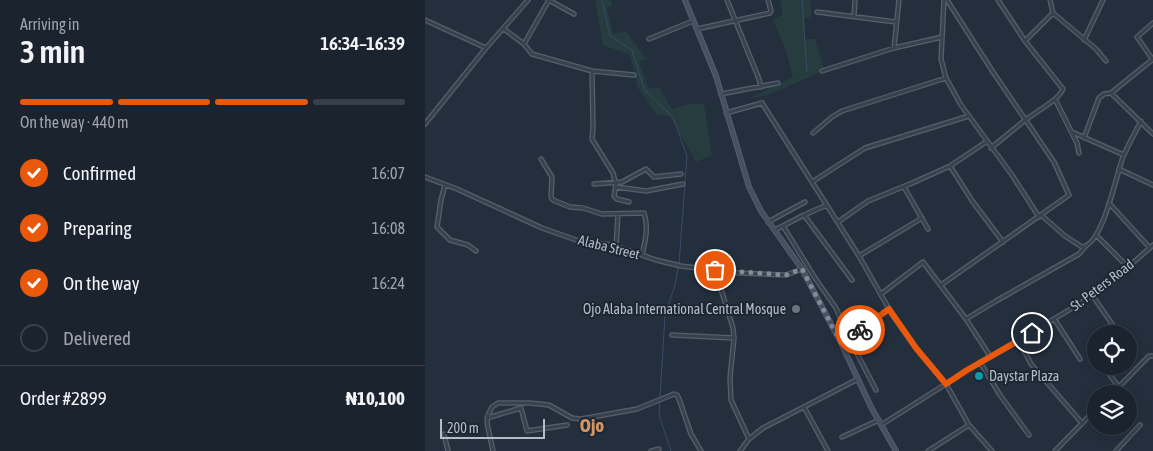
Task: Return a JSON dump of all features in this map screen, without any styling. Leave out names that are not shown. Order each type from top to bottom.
[{"type":"main road","points":[[685,0],[716,76],[749,187],[768,222],[802,269],[896,451]]},
{"type":"street","points":[[425,124],[528,0]]},
{"type":"street","points":[[524,44],[549,0],[574,14]]},
{"type":"street","points":[[727,0],[761,87]]},
{"type":"street","points":[[697,29],[770,13],[768,0]]},
{"type":"street","points":[[853,16],[855,0]]},
{"type":"street","points":[[894,48],[899,0]]},
{"type":"street","points":[[946,0],[941,59],[952,92],[1040,216],[1065,236],[1085,247]]},
{"type":"street","points":[[941,285],[1069,195],[1054,162],[946,0]]},
{"type":"street","points":[[991,148],[1026,119],[1055,99],[1062,91],[1061,85],[1025,40],[999,0]]},
{"type":"street","points":[[1050,0],[1053,13],[1106,61]]},
{"type":"street","points":[[1084,40],[1103,0]]},
{"type":"street","points":[[817,12],[896,22]]},
{"type":"street","points":[[1025,40],[1053,13]]},
{"type":"street","points":[[425,20],[487,48]]},
{"type":"street","points":[[649,40],[693,21]]},
{"type":"street","points":[[1084,138],[1099,98],[1104,94],[1111,93],[1153,60],[1137,36],[1153,23]]},
{"type":"street","points":[[504,29],[524,44],[532,54],[592,71],[634,75]]},
{"type":"street","points":[[822,71],[894,48],[942,37]]},
{"type":"street","points":[[592,71],[592,139],[613,173],[616,185],[615,198],[629,202]]},
{"type":"street","points":[[813,133],[842,111],[946,78]]},
{"type":"street","points":[[721,95],[779,83]]},
{"type":"street","points":[[1111,93],[1153,134]]},
{"type":"street","points":[[1055,99],[1072,132],[1079,152]]},
{"type":"street","points":[[726,113],[762,103],[859,256],[889,309],[916,348],[946,384],[969,425],[992,451]]},
{"type":"street","points":[[812,182],[865,148],[969,116]]},
{"type":"street","points":[[966,320],[995,301],[1079,254],[1096,235],[1107,211],[1124,155],[1141,121]]},
{"type":"street","points":[[1072,132],[1124,155]]},
{"type":"street","points":[[838,222],[868,201],[950,166],[986,142]]},
{"type":"street","points":[[541,158],[552,177],[551,196],[553,200],[597,213],[642,213],[645,215],[646,234],[642,255]]},
{"type":"street","points":[[950,166],[973,202],[1003,242]]},
{"type":"street","points":[[616,185],[646,169],[654,177],[681,174]]},
{"type":"street","points":[[1119,169],[1153,185]]},
{"type":"street","name":"Alaba Street","points":[[425,177],[542,228],[579,241],[616,246],[679,265],[715,270],[786,275],[802,269]]},
{"type":"street","points":[[594,184],[616,185],[646,191],[683,184]]},
{"type":"street","points":[[445,185],[437,227],[450,240],[468,245],[476,251]]},
{"type":"street","points":[[904,187],[928,229]]},
{"type":"street","points":[[768,222],[805,202]]},
{"type":"street","points":[[1108,203],[1152,246]]},
{"type":"street","points":[[775,230],[827,205]]},
{"type":"street","points":[[616,246],[618,214]]},
{"type":"street","points":[[804,215],[852,280]]},
{"type":"street","points":[[859,256],[922,218]]},
{"type":"street","points":[[783,226],[836,308],[876,390]]},
{"type":"street","points":[[1096,235],[1128,267]]},
{"type":"street","name":"St. Peters Road","points":[[881,425],[980,362],[1055,320],[1107,284],[1152,246]]},
{"type":"street","points":[[881,294],[923,262],[966,320],[990,357]]},
{"type":"street","points":[[715,270],[734,338],[730,378],[731,400],[749,439]]},
{"type":"street","points":[[1092,295],[1113,325]]},
{"type":"street","points":[[841,343],[889,309]]},
{"type":"street","points":[[1055,320],[1080,359]]},
{"type":"street","points":[[672,335],[734,338]]},
{"type":"street","points":[[1019,341],[1031,364],[1082,423]]},
{"type":"street","points":[[1121,385],[1149,356],[1153,356]]},
{"type":"street","points":[[980,362],[1000,395],[1029,435]]},
{"type":"street","points":[[1110,375],[1117,385]]},
{"type":"street","points":[[740,451],[749,439],[763,428],[858,380]]},
{"type":"street","points":[[493,451],[487,418],[492,407],[499,403],[549,405],[572,418],[581,419],[637,409],[674,394],[679,399],[691,434],[701,451]]},
{"type":"street","points":[[804,407],[828,451]]},
{"type":"street","points":[[487,418],[521,408],[527,431],[567,425]]},
{"type":"street","points":[[1055,451],[1087,418]]},
{"type":"street","points":[[842,437],[879,420]]},
{"type":"street","points":[[928,451],[969,425]]},
{"type":"street","points":[[1116,451],[1140,425]]},
{"type":"street","points":[[444,434],[447,451]]},
{"type":"street","points":[[651,451],[659,449]]},
{"type":"green space","points":[[595,0],[611,0],[612,7],[607,7],[613,34],[626,31],[646,59],[639,62],[649,89],[659,87],[672,109],[689,104],[704,104],[712,155],[696,162],[670,116],[657,115],[638,88],[630,55],[603,45]]},
{"type":"green space","points":[[780,0],[810,0],[812,16],[803,20],[805,39],[815,39],[824,69],[768,95],[748,99],[793,77],[785,48],[773,20],[783,14]]},
{"type":"waterway","points":[[602,0],[610,36],[632,50],[644,89],[673,117],[687,156],[679,264]]},
{"type":"waterway","points":[[802,0],[807,72]]},
{"type":"waterway","points":[[671,451],[659,415],[665,315],[675,285],[678,268]]},
{"type":"way so far","points":[[715,270],[786,275],[802,269],[841,343],[860,330]]},
{"type":"place","name":"Ojo Alaba International Central Mosque","points":[[796,309]]},
{"type":"place","name":"Daystar Plaza","points":[[979,376]]},
{"type":"district","name":"Ojo","points":[[592,425]]},
{"type":"route","points":[[860,330],[889,309],[916,348],[946,384],[1032,333]]}]
